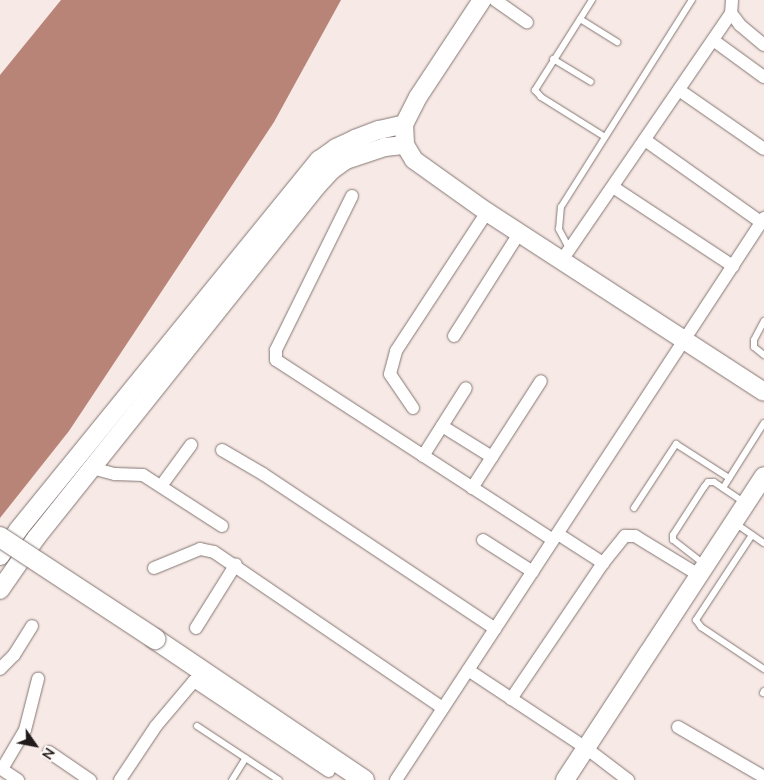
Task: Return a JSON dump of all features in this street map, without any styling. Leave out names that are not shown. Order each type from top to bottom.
[{"type":"main road","points":[[0,537],[155,639],[330,771],[364,780]]},
{"type":"street","points":[[482,0],[418,97],[404,124],[405,145],[414,160],[487,212],[520,232],[566,255],[685,340],[764,392]]},
{"type":"street","points":[[495,0],[528,22]]},
{"type":"street","points":[[566,255],[713,40],[732,6]]},
{"type":"street","points":[[732,6],[740,25],[764,45]]},
{"type":"street","points":[[713,40],[764,78]]},
{"type":"street","points":[[679,90],[764,150]]},
{"type":"street","points":[[0,556],[36,508],[319,160],[336,148],[356,139],[404,124]]},
{"type":"street","points":[[396,780],[763,221],[645,140]]},
{"type":"street","points":[[0,590],[36,538],[332,170],[346,160],[405,145]]},
{"type":"street","points":[[612,187],[732,266]]},
{"type":"street","points":[[352,196],[275,356],[281,365],[472,488],[603,563]]},
{"type":"street","points":[[414,408],[390,374],[393,358],[487,212]]},
{"type":"street","points":[[454,336],[520,232]]},
{"type":"street","points":[[472,488],[541,381]]},
{"type":"street","points":[[423,456],[466,388]]},
{"type":"street","points":[[442,426],[492,457]]},
{"type":"street","points":[[161,486],[191,445]]},
{"type":"street","points":[[222,450],[263,474],[495,629]]},
{"type":"street","points":[[92,468],[115,474],[143,475],[222,526]]},
{"type":"street","points":[[565,780],[764,476]]},
{"type":"street","points":[[511,699],[603,563],[625,536],[631,534],[703,570]]},
{"type":"street","points":[[483,540],[533,572]]},
{"type":"street","points":[[154,568],[200,548],[214,552],[236,564],[443,708]]},
{"type":"street","points":[[196,628],[236,564]]},
{"type":"street","points":[[0,669],[14,655],[32,626]]},
{"type":"street","points":[[468,670],[586,748],[628,780]]},
{"type":"street","points":[[7,774],[25,730],[38,679]]},
{"type":"street","points":[[120,780],[156,726],[194,681],[330,771]]},
{"type":"street","points":[[678,727],[764,777]]},
{"type":"street","points":[[49,752],[90,780]]},
{"type":"lane","points":[[592,0],[536,86],[537,93],[605,137]]},
{"type":"lane","points":[[566,255],[559,229],[561,207],[692,0]]},
{"type":"lane","points":[[580,19],[617,42]]},
{"type":"lane","points":[[553,59],[591,82]]},
{"type":"lane","points":[[764,321],[754,340],[754,347],[764,355]]},
{"type":"lane","points":[[723,488],[764,424]]},
{"type":"lane","points":[[634,508],[676,444],[729,478]]},
{"type":"lane","points":[[703,570],[673,540],[674,535],[708,482],[714,482],[746,504]]},
{"type":"lane","points":[[734,522],[764,543]]},
{"type":"lane","points":[[752,535],[696,620],[701,627],[764,669]]},
{"type":"lane","points":[[197,726],[279,780]]},
{"type":"lane","points":[[232,780],[246,758]]},
{"type":"shaded area","points":[[61,0],[341,0],[274,122],[69,431],[0,518],[0,75]]}]
